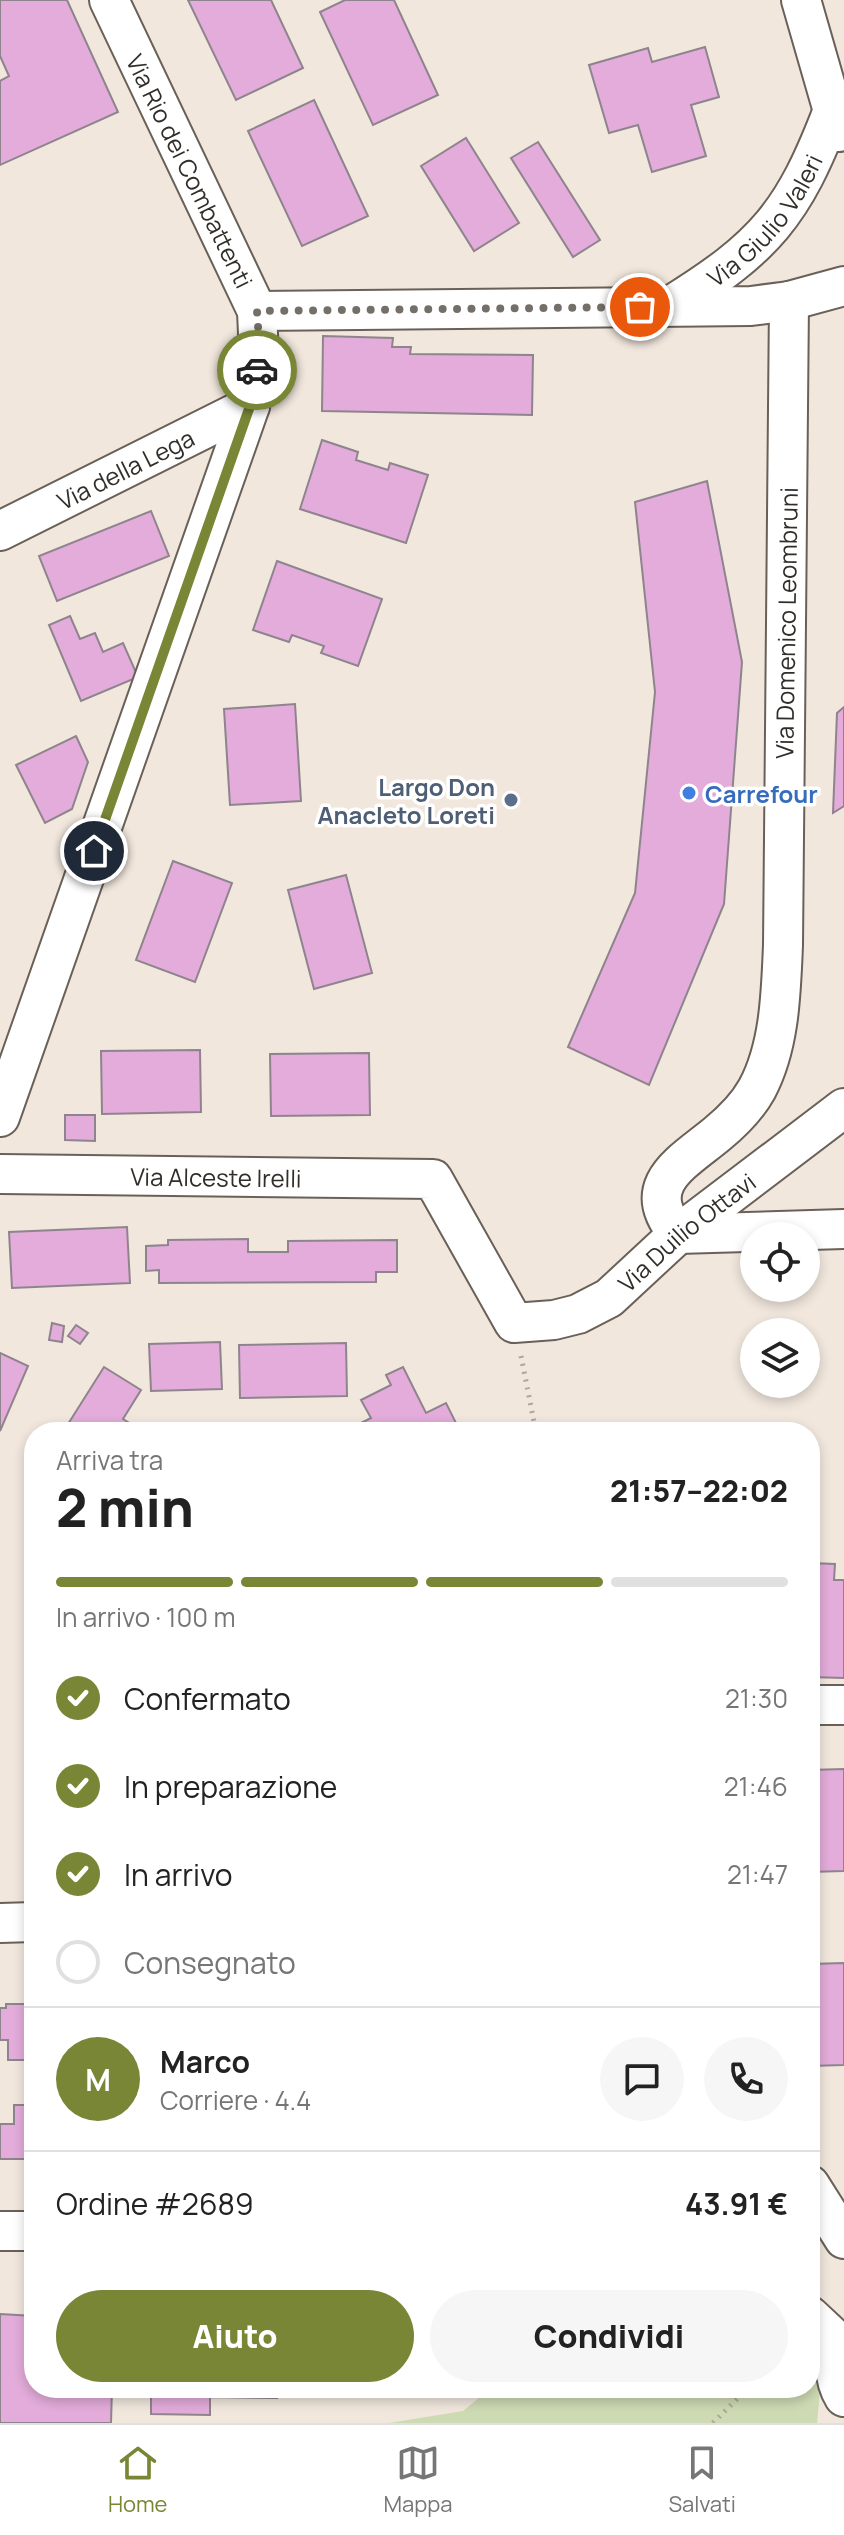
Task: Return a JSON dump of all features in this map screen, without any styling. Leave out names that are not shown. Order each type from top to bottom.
[{"type":"street","name":"Via Rio dei Combattenti","points":[[0,1117],[250,406],[259,357],[257,311],[109,0]]},
{"type":"street","name":"Via Giulio Valeri","points":[[801,0],[844,151]]},
{"type":"street","name":"Via Giulio Valeri","points":[[670,306],[735,263],[777,221],[801,185],[833,110]]},
{"type":"street","points":[[257,311],[751,306],[789,301],[844,286]]},
{"type":"street","name":"Via Domenico Leombruni","points":[[678,1234],[665,1216],[662,1203],[665,1181],[671,1170],[727,1125],[757,1090],[770,1056],[777,1016],[783,945],[789,301]]},
{"type":"street","name":"Via della Lega","points":[[0,531],[250,406]]},
{"type":"street","name":"Via Duilio Ottavi","points":[[514,1323],[554,1320],[594,1308],[625,1286],[678,1234],[844,1108]]},
{"type":"street","name":"Via Alceste Irelli","points":[[0,1174],[433,1179],[514,1323]]},
{"type":"street","points":[[678,1234],[844,1229]]},
{"type":"street","points":[[820,1705],[844,1705]]},
{"type":"street","points":[[0,1923],[24,1922]]},
{"type":"street","points":[[820,2201],[844,2239]]},
{"type":"street","points":[[0,2231],[24,2231]]},
{"type":"street","points":[[820,2324],[843,2343],[836,2359],[836,2375],[844,2397]]},
{"type":"path","points":[[514,1323],[534,1422]]},
{"type":"path","points":[[713,2423],[738,2398]]},
{"type":"green space","points":[[479,2398],[819,2398],[817,2423],[389,2423],[463,2411]]},
{"type":"building","points":[[0,0],[67,0],[118,112],[0,165],[0,81],[9,76],[0,56]]},
{"type":"building","points":[[188,0],[271,0],[303,68],[236,100]]},
{"type":"building","points":[[345,0],[394,0],[438,95],[373,125],[320,12]]},
{"type":"building","points":[[705,47],[719,97],[691,105],[706,156],[652,172],[638,125],[609,133],[589,65],[648,48],[652,62]]},
{"type":"building","points":[[314,100],[368,216],[302,246],[248,131]]},
{"type":"building","points":[[466,138],[519,223],[474,251],[421,166]]},
{"type":"building","points":[[538,142],[600,240],[573,257],[511,158]]},
{"type":"building","points":[[323,336],[393,338],[392,347],[411,347],[410,354],[533,355],[532,415],[322,411]]},
{"type":"building","points":[[322,440],[358,452],[356,460],[388,470],[390,463],[428,475],[406,543],[300,509]]},
{"type":"building","name":"Carrefour","points":[[707,481],[742,662],[724,904],[649,1085],[568,1047],[635,893],[655,692],[635,502]]},
{"type":"building","points":[[151,511],[169,556],[57,601],[39,556]]},
{"type":"building","points":[[277,561],[382,599],[358,666],[321,653],[324,646],[292,635],[289,642],[253,630]]},
{"type":"building","points":[[70,616],[80,639],[95,633],[103,652],[123,643],[138,677],[81,701],[49,625]]},
{"type":"building","points":[[295,704],[301,801],[230,805],[224,709]]},
{"type":"building","points":[[844,707],[844,806],[833,813],[837,713]]},
{"type":"building","points":[[76,736],[88,762],[72,809],[45,823],[16,765]]},
{"type":"building","points":[[173,861],[232,883],[195,982],[136,960]]},
{"type":"building","points":[[346,875],[372,973],[314,989],[288,890]]},
{"type":"building","points":[[200,1050],[201,1112],[102,1114],[101,1051]]},
{"type":"building","points":[[369,1053],[370,1115],[271,1116],[270,1054]]},
{"type":"building","points":[[65,1115],[95,1115],[95,1141],[65,1140]]},
{"type":"building","points":[[127,1227],[130,1283],[12,1288],[9,1232]]},
{"type":"building","points":[[248,1239],[248,1252],[288,1252],[288,1241],[397,1240],[397,1272],[376,1272],[376,1282],[159,1283],[159,1270],[146,1271],[146,1246],[168,1245],[168,1240]]},
{"type":"building","points":[[52,1323],[64,1326],[62,1342],[49,1340]]},
{"type":"building","points":[[76,1325],[88,1333],[80,1344],[68,1336]]},
{"type":"building","points":[[220,1342],[222,1389],[151,1391],[149,1344]]},
{"type":"building","points":[[346,1343],[347,1396],[240,1398],[239,1345]]},
{"type":"building","points":[[0,1353],[28,1366],[0,1431]]},
{"type":"building","points":[[104,1367],[141,1390],[123,1419],[128,1422],[69,1422]]},
{"type":"building","points":[[403,1367],[426,1413],[446,1403],[456,1422],[363,1422],[371,1418],[361,1400],[391,1385],[386,1375]]},
{"type":"building","points":[[820,1563],[835,1564],[834,1580],[844,1580],[844,1678],[820,1677]]},
{"type":"building","points":[[844,1769],[844,1871],[820,1872],[820,1770]]},
{"type":"building","points":[[844,1963],[844,2065],[820,2066],[820,1964]]},
{"type":"building","points":[[6,2004],[24,2004],[24,2060],[8,2060],[8,2040],[0,2040],[0,2008],[6,2008]]},
{"type":"building","points":[[14,2105],[24,2105],[24,2159],[0,2159],[0,2124],[14,2124]]},
{"type":"building","points":[[0,2314],[24,2315],[24,2398],[112,2398],[111,2423],[0,2423]]},
{"type":"building","points":[[151,2398],[210,2398],[210,2415],[151,2414]]},
{"type":"way so far","points":[[257,370],[257,311],[640,307]]},
{"type":"place","name":"Carrefour","points":[[689,793]]},
{"type":"place","name":"Largo Don Anacleto Loreti","points":[[511,800]]},
{"type":"route","points":[[94,851],[250,406],[257,370]]}]
